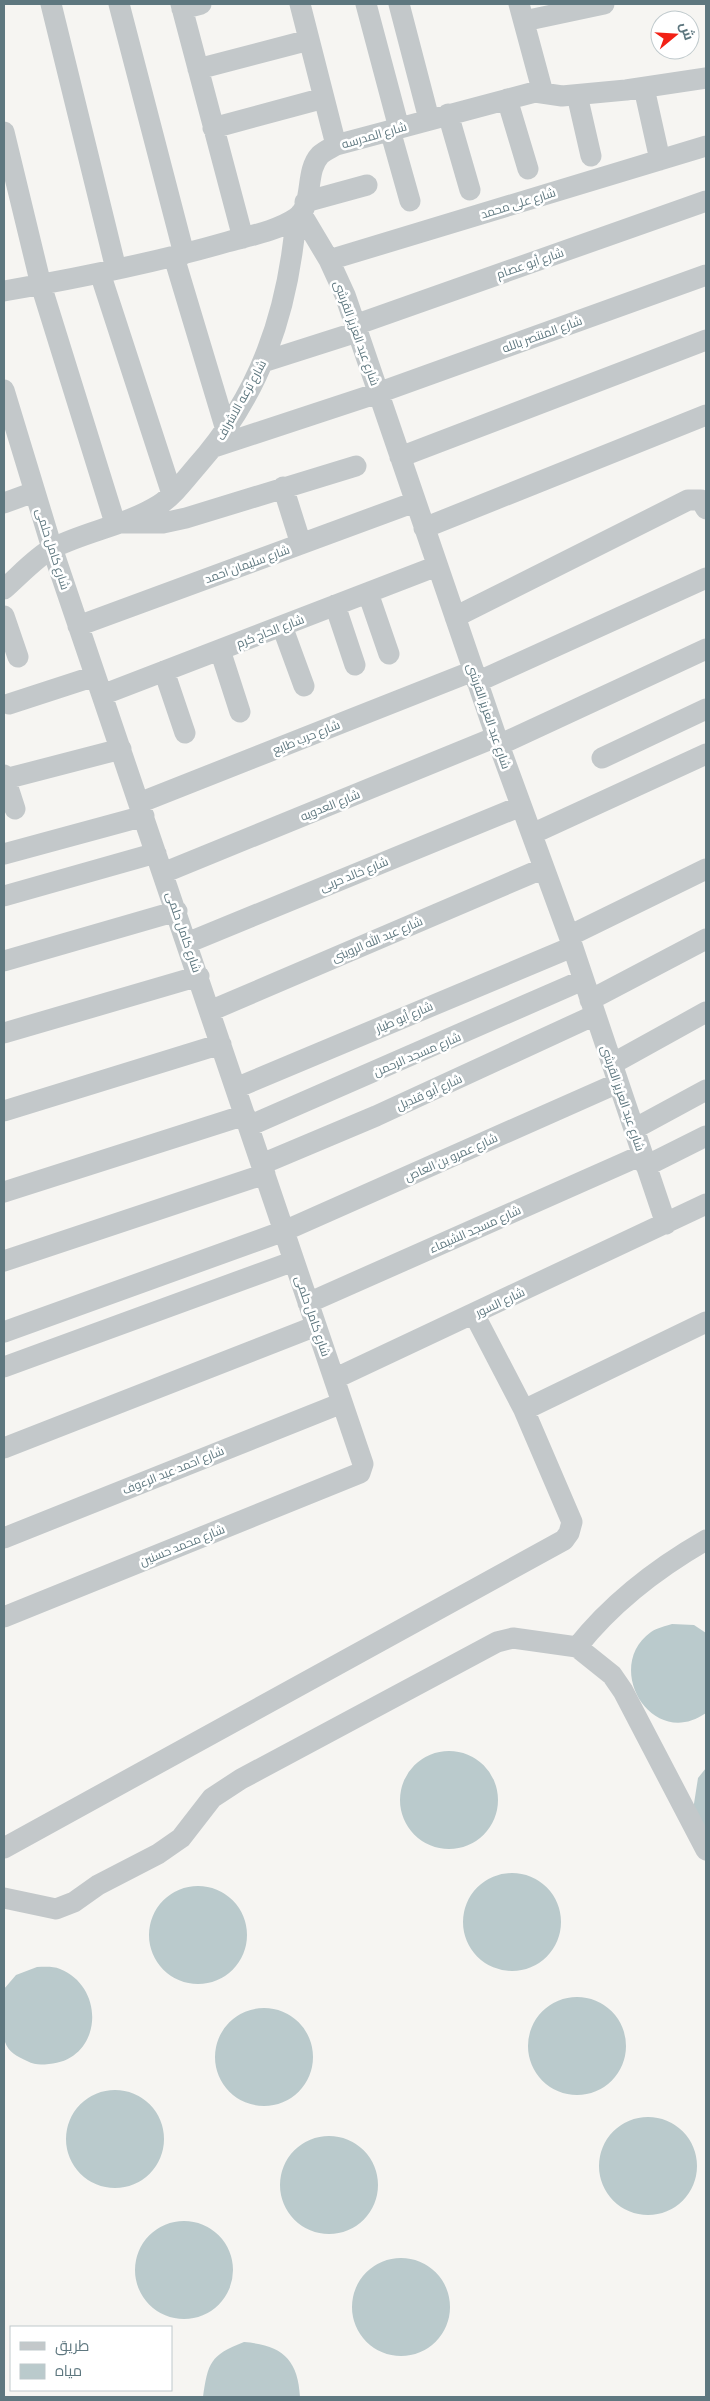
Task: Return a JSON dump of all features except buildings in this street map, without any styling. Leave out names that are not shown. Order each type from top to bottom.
[{"type":"street","points":[[52,4],[108,271],[172,494]]},
{"type":"street","points":[[119,4],[220,438]]},
{"type":"street","points":[[300,4],[336,145]]},
{"type":"street","points":[[366,4],[410,201]]},
{"type":"street","points":[[398,4],[439,117],[470,190]]},
{"type":"street","points":[[543,92],[522,12],[604,4]]},
{"type":"street","points":[[188,5],[198,69],[243,238]]},
{"type":"street","points":[[198,69],[309,40]]},
{"type":"street","name":"شارع المدرسه","points":[[301,211],[312,168],[320,155],[336,145],[508,99],[543,92],[562,96],[577,95],[644,88],[706,78]]},
{"type":"street","points":[[644,88],[660,160]]},
{"type":"street","points":[[577,95],[591,156]]},
{"type":"street","points":[[213,128],[324,98]]},
{"type":"street","points":[[508,99],[528,169]]},
{"type":"street","points":[[4,132],[41,285],[115,523],[163,523],[186,518],[356,466]]},
{"type":"street","name":"شارع على محمد","points":[[329,260],[706,146]]},
{"type":"street","points":[[4,292],[179,256],[243,238],[301,211],[367,185]]},
{"type":"street","name":"شارع أبو عصام","points":[[263,362],[706,201]]},
{"type":"street","name":"شارع عبد العزيز القرشى","points":[[301,211],[329,260],[345,295],[497,741],[570,942],[666,1224]]},
{"type":"street","name":"شارع ترعه الاشراف","points":[[4,589],[52,548],[143,513],[160,504],[172,494],[220,438],[263,362],[277,327],[287,291],[301,211]]},
{"type":"street","name":"شارع المنتصر بالله","points":[[220,438],[378,393],[706,275]]},
{"type":"street","points":[[400,457],[706,340]]},
{"type":"street","name":"شارع كامل حلمى","points":[[4,390],[10,435],[34,492],[78,626],[222,1044],[362,1460],[362,1470],[360,1473]]},
{"type":"street","points":[[424,528],[706,415]]},
{"type":"street","points":[[283,488],[301,544]]},
{"type":"street","points":[[4,502],[34,492]]},
{"type":"street","points":[[455,617],[688,500],[702,504]]},
{"type":"street","name":"شارع سليمان احمد","points":[[78,626],[415,502]]},
{"type":"street","name":"شارع الحاج كرم","points":[[8,704],[164,672],[437,566]]},
{"type":"street","name":"شارع حرب طايع","points":[[4,854],[142,810],[475,677],[706,578]]},
{"type":"street","points":[[368,593],[388,654]]},
{"type":"street","points":[[335,606],[355,665]]},
{"type":"street","points":[[4,616],[18,656]]},
{"type":"street","points":[[282,626],[304,686]]},
{"type":"street","name":"شارع العدويه","points":[[163,873],[497,741],[706,649]]},
{"type":"street","points":[[220,650],[240,712]]},
{"type":"street","points":[[164,672],[185,733]]},
{"type":"street","points":[[602,758],[706,709]]},
{"type":"street","points":[[14,809],[4,777],[121,749]]},
{"type":"street","points":[[532,834],[706,754]]},
{"type":"street","name":"شارع خالد حربى","points":[[187,943],[521,806]]},
{"type":"street","points":[[4,896],[156,853]]},
{"type":"street","name":"شارع عبد الله الروينى","points":[[210,1011],[544,868]]},
{"type":"street","name":"شارع أبو طيار","points":[[236,1088],[570,942],[706,869]]},
{"type":"street","points":[[4,961],[177,911]]},
{"type":"street","name":"شارع أبو قنديل","points":[[4,1261],[263,1169],[384,1112],[593,1008],[706,940]]},
{"type":"street","points":[[4,1033],[199,976]]},
{"type":"street","name":"شارع مسجد الرحمن","points":[[4,1192],[247,1120],[583,980]]},
{"type":"street","name":"شارع عمرو بن العاص","points":[[4,1332],[284,1230],[615,1074],[706,1012]]},
{"type":"street","points":[[4,1111],[222,1044]]},
{"type":"street","points":[[634,1129],[706,1090]]},
{"type":"street","name":"شارع مسجد الشيماء","points":[[308,1303],[706,1136]]},
{"type":"street","name":"شارع السور","points":[[334,1379],[706,1204]]},
{"type":"street","points":[[4,1367],[294,1261]]},
{"type":"street","points":[[4,1848],[564,1540],[569,1534],[572,1522],[524,1410],[474,1314]]},
{"type":"street","points":[[524,1410],[706,1322]]},
{"type":"street","points":[[4,1448],[316,1326]]},
{"type":"street","name":"شارع احمد عبد الرءوف","points":[[4,1538],[342,1403]]},
{"type":"street","name":"شارع محمد حسنين","points":[[4,1617],[360,1473]]},
{"type":"street","points":[[577,1647],[592,1629],[641,1585],[685,1552],[706,1540]]},
{"type":"street","points":[[4,1898],[56,1909],[74,1902],[98,1885],[158,1854],[181,1838],[212,1798],[240,1779],[497,1642],[514,1638],[577,1647],[612,1675],[623,1691],[706,1850]]},
{"type":"water","points":[[672,1624],[694,1625],[706,1633],[706,1713],[686,1722],[668,1721],[652,1713],[640,1700],[633,1683],[631,1665],[637,1647],[651,1632]]},
{"type":"water","points":[[449,1751],[468,1755],[483,1766],[494,1781],[498,1800],[494,1819],[483,1834],[468,1845],[449,1849],[430,1845],[415,1834],[404,1819],[400,1800],[404,1781],[415,1766],[430,1755]]},
{"type":"water","points":[[706,1768],[706,1835],[693,1810],[698,1778]]},
{"type":"water","points":[[512,1873],[531,1877],[546,1888],[557,1903],[561,1922],[557,1941],[546,1956],[531,1967],[512,1971],[493,1967],[478,1956],[467,1941],[463,1922],[467,1903],[478,1888],[493,1877]]},
{"type":"water","points":[[198,1886],[217,1890],[232,1901],[243,1916],[247,1935],[243,1954],[232,1969],[217,1980],[198,1984],[179,1980],[164,1969],[153,1954],[149,1935],[153,1916],[164,1901],[179,1890]]},
{"type":"water","points":[[37,1967],[57,1968],[75,1978],[86,1991],[91,2006],[92,2022],[88,2037],[80,2050],[67,2060],[40,2065],[14,2054],[7,2046],[3,2031],[4,1989],[16,1975]]},
{"type":"water","points":[[577,1997],[596,2001],[611,2012],[622,2027],[626,2046],[622,2065],[611,2080],[596,2091],[577,2095],[558,2091],[543,2080],[532,2065],[528,2046],[532,2027],[543,2012],[558,2001]]},
{"type":"water","points":[[264,2008],[283,2012],[298,2023],[309,2038],[313,2057],[309,2076],[298,2091],[283,2102],[264,2106],[245,2102],[230,2091],[219,2076],[215,2057],[219,2038],[230,2023],[245,2012]]},
{"type":"water","points":[[115,2090],[134,2094],[149,2105],[160,2120],[164,2139],[160,2158],[149,2173],[134,2184],[115,2188],[96,2184],[81,2173],[70,2158],[66,2139],[70,2120],[81,2105],[96,2094]]},
{"type":"water","points":[[648,2117],[667,2121],[682,2132],[693,2147],[697,2166],[693,2185],[682,2200],[667,2211],[648,2215],[629,2211],[614,2200],[603,2185],[599,2166],[603,2147],[614,2132],[629,2121]]},
{"type":"water","points":[[329,2136],[348,2140],[363,2151],[374,2166],[378,2185],[374,2204],[363,2219],[348,2230],[329,2234],[310,2230],[295,2219],[284,2204],[280,2185],[284,2166],[295,2151],[310,2140]]},
{"type":"water","points":[[184,2221],[203,2225],[218,2236],[229,2251],[233,2270],[229,2289],[218,2304],[203,2315],[184,2319],[165,2315],[150,2304],[139,2289],[135,2270],[139,2251],[150,2236],[165,2225]]},
{"type":"water","points":[[401,2258],[420,2262],[435,2273],[446,2288],[450,2307],[446,2326],[435,2341],[420,2352],[401,2356],[382,2352],[367,2341],[356,2326],[352,2307],[356,2288],[367,2273],[382,2262]]},
{"type":"water","points":[[244,2342],[268,2347],[286,2356],[296,2373],[300,2397],[203,2397],[209,2368],[217,2356]]}]
